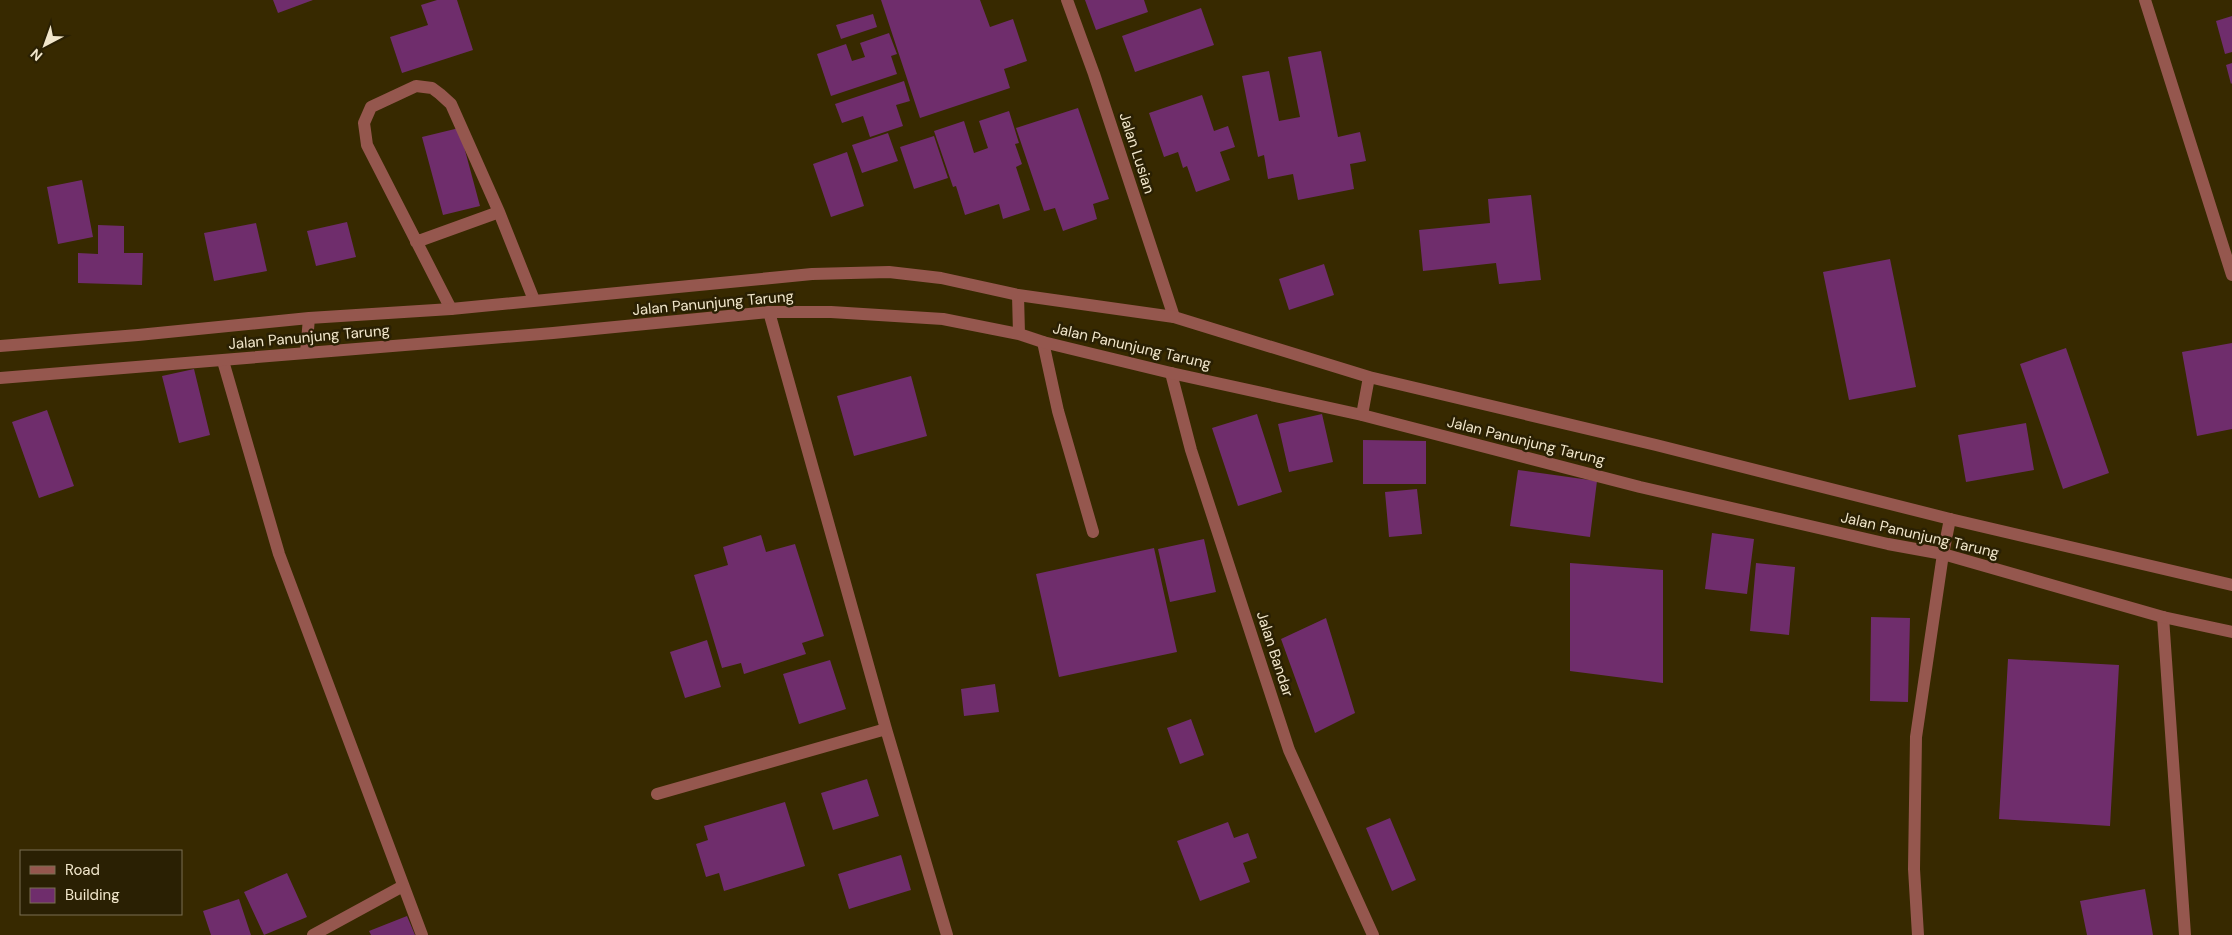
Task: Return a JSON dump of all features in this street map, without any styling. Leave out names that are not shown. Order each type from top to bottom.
[{"type":"street","name":"Jalan Lusian","points":[[1067,0],[1174,317]]},
{"type":"street","points":[[2145,0],[2232,275]]},
{"type":"street","points":[[451,309],[367,145],[364,133],[364,123],[371,107],[416,86],[432,88],[451,104],[499,212],[534,300]]},
{"type":"street","points":[[416,242],[499,212]]},
{"type":"street","name":"Jalan Panunjung Tarung","points":[[0,346],[309,318],[451,309],[812,274],[889,272],[941,278],[1018,294],[1174,317],[1369,376],[1656,445],[1950,519],[2232,585]]},
{"type":"street","points":[[1018,294],[1019,334]]},
{"type":"street","name":"Jalan Panunjung Tarung","points":[[0,378],[553,333],[769,312],[831,312],[943,319],[1019,334],[1043,342],[1171,373],[1362,415],[1640,487],[1888,544],[1943,554],[2163,617],[2232,632]]},
{"type":"street","points":[[769,312],[886,729],[947,935]]},
{"type":"street","points":[[306,353],[309,318]]},
{"type":"street","points":[[1043,342],[1058,410],[1092,532]]},
{"type":"street","points":[[223,361],[279,554],[422,935]]},
{"type":"street","name":"Jalan Bandar","points":[[1171,373],[1191,450],[1289,750],[1373,935]]},
{"type":"street","points":[[1362,415],[1369,376]]},
{"type":"street","points":[[1918,935],[1914,869],[1916,738],[1943,554],[1950,519]]},
{"type":"street","points":[[2163,617],[2185,935]]},
{"type":"street","points":[[656,794],[886,729]]},
{"type":"street","points":[[314,935],[403,886]]},
{"type":"building","points":[[273,0],[313,0],[278,13]]},
{"type":"building","points":[[437,0],[457,0],[473,50],[402,73],[390,37],[428,25],[421,5]]},
{"type":"building","points":[[881,0],[980,0],[990,27],[1013,19],[1027,61],[1004,69],[1010,88],[920,118]]},
{"type":"building","points":[[1085,0],[1144,0],[1148,12],[1096,30]]},
{"type":"building","points":[[1201,8],[1214,45],[1135,72],[1122,36]]},
{"type":"building","points":[[873,14],[877,27],[841,39],[836,25]]},
{"type":"building","points":[[2232,16],[2232,52],[2225,54],[2216,21]]},
{"type":"building","points":[[889,33],[897,54],[891,56],[897,74],[831,96],[817,54],[846,44],[852,61],[865,57],[860,43]]},
{"type":"building","points":[[1321,51],[1338,137],[1360,132],[1366,161],[1350,164],[1354,189],[1298,200],[1293,174],[1268,179],[1264,155],[1258,157],[1242,76],[1269,71],[1279,121],[1300,117],[1288,57]]},
{"type":"building","points":[[2232,63],[2232,83],[2231,84],[2226,65]]},
{"type":"building","points":[[904,81],[910,101],[896,105],[903,126],[870,137],[863,116],[842,123],[835,104]]},
{"type":"building","points":[[1202,95],[1214,131],[1228,126],[1235,147],[1220,152],[1230,180],[1196,192],[1187,166],[1183,168],[1178,152],[1164,157],[1149,113]]},
{"type":"building","points":[[1078,108],[1109,199],[1093,204],[1097,219],[1063,231],[1055,208],[1044,211],[1016,128]]},
{"type":"building","points":[[1009,111],[1019,143],[1015,144],[1022,164],[1016,167],[1030,210],[1003,219],[999,204],[965,215],[956,186],[953,187],[934,131],[964,121],[974,153],[988,148],[979,121]]},
{"type":"building","points":[[459,128],[480,206],[443,215],[422,137]]},
{"type":"building","points":[[888,133],[898,161],[862,173],[852,145]]},
{"type":"building","points":[[934,136],[948,178],[914,189],[900,147]]},
{"type":"building","points":[[847,152],[864,206],[831,217],[813,164]]},
{"type":"building","points":[[82,180],[93,237],[58,244],[47,187]]},
{"type":"building","points":[[1531,195],[1541,280],[1499,284],[1496,263],[1423,271],[1419,230],[1490,223],[1488,199]]},
{"type":"building","points":[[347,222],[356,257],[316,266],[307,231]]},
{"type":"building","points":[[256,223],[267,271],[214,281],[204,233]]},
{"type":"building","points":[[98,225],[124,226],[124,253],[143,253],[142,285],[78,283],[78,253],[98,254]]},
{"type":"building","points":[[1890,259],[1916,387],[1849,400],[1823,272]]},
{"type":"building","points":[[1324,264],[1334,295],[1289,310],[1279,279]]},
{"type":"building","points":[[2232,343],[2232,429],[2197,436],[2182,352]]},
{"type":"building","points":[[2066,348],[2109,473],[2063,489],[2020,364]]},
{"type":"building","points":[[194,369],[210,435],[179,443],[162,376]]},
{"type":"building","points":[[911,376],[927,436],[854,456],[837,396]]},
{"type":"building","points":[[47,410],[74,486],[39,498],[12,422]]},
{"type":"building","points":[[1257,414],[1282,492],[1238,506],[1212,428]]},
{"type":"building","points":[[1322,414],[1333,462],[1289,472],[1278,424]]},
{"type":"building","points":[[2026,423],[2034,470],[1966,482],[1958,435]]},
{"type":"building","points":[[1363,440],[1426,441],[1426,484],[1363,484]]},
{"type":"building","points":[[1518,470],[1597,481],[1590,537],[1510,526]]},
{"type":"building","points":[[1417,489],[1422,534],[1389,537],[1385,492]]},
{"type":"building","points":[[1712,533],[1754,539],[1747,594],[1705,589]]},
{"type":"building","points":[[761,535],[766,552],[795,544],[824,636],[802,643],[806,654],[744,674],[741,663],[722,668],[694,575],[728,565],[723,547]]},
{"type":"building","points":[[1204,539],[1216,592],[1170,602],[1158,549]]},
{"type":"building","points":[[1154,548],[1177,652],[1059,677],[1036,574]]},
{"type":"building","points":[[1570,563],[1663,570],[1663,683],[1570,671]]},
{"type":"building","points":[[1756,563],[1795,567],[1789,635],[1750,631]]},
{"type":"building","points":[[1871,617],[1910,618],[1908,702],[1870,701]]},
{"type":"building","points":[[1326,618],[1355,713],[1315,733],[1281,639]]},
{"type":"building","points":[[707,640],[721,687],[685,698],[670,652]]},
{"type":"building","points":[[2008,659],[2119,665],[2110,826],[1999,819]]},
{"type":"building","points":[[830,660],[846,709],[799,724],[783,674]]},
{"type":"building","points":[[995,684],[999,712],[964,716],[961,689]]},
{"type":"building","points":[[1191,719],[1204,755],[1180,764],[1167,728]]},
{"type":"building","points":[[867,779],[879,816],[833,830],[821,793]]},
{"type":"building","points":[[785,802],[805,866],[724,891],[719,873],[706,877],[696,844],[708,840],[704,826]]},
{"type":"building","points":[[1390,818],[1416,880],[1392,891],[1366,828]]},
{"type":"building","points":[[1228,822],[1234,838],[1248,833],[1257,858],[1243,863],[1250,882],[1200,901],[1177,841]]},
{"type":"building","points":[[901,855],[911,890],[849,909],[838,874]]},
{"type":"building","points":[[287,873],[307,917],[264,935],[244,892]]},
{"type":"building","points":[[2145,889],[2153,935],[2087,935],[2080,901]]},
{"type":"building","points":[[239,899],[251,935],[211,935],[203,911]]},
{"type":"building","points":[[407,916],[415,935],[371,935],[369,931]]}]
